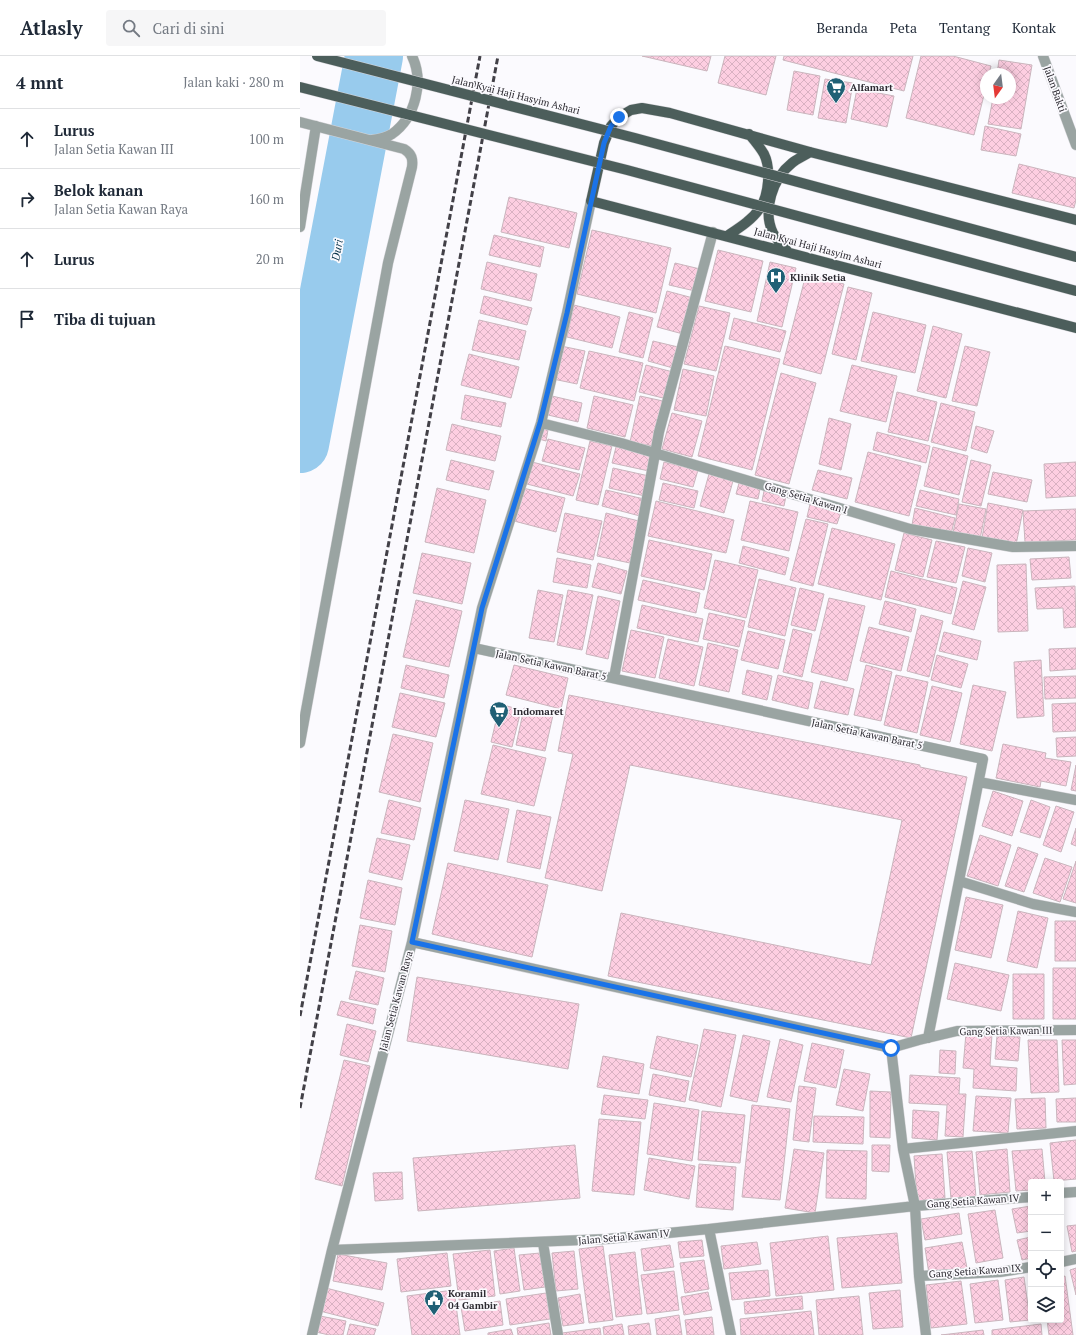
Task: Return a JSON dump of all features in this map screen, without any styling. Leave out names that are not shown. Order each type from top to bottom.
[{"type":"main road","name":"Jalan Kyai Haji Hasyim Ashari","points":[[317,56],[635,138],[1076,257]]},
{"type":"main road","points":[[300,87],[627,170],[1076,291]]},
{"type":"main road","points":[[591,201],[604,143],[611,126],[619,117],[631,110],[642,108],[670,113],[810,152],[1076,220]]},
{"type":"main road","points":[[727,236],[746,223],[760,208],[766,193],[769,173],[764,154],[749,134]]},
{"type":"main road","points":[[788,252],[773,232],[768,213],[772,194],[777,179],[792,163],[810,152]]},
{"type":"main road","name":"Jalan Kyai Haji Hasyim Ashari","points":[[591,201],[1076,328]]},
{"type":"street","points":[[364,140],[380,139],[392,134],[408,117],[417,91],[418,77],[412,56]]},
{"type":"street","name":"Jalan Bakti","points":[[1043,56],[1076,145]]},
{"type":"street","points":[[300,122],[364,140],[404,149],[411,155],[412,167],[388,263],[300,744]]},
{"type":"street","points":[[300,227],[320,127]]},
{"type":"street","name":"Jalan Setia Kawan Raya","points":[[312,1335],[332,1250],[412,942],[482,608],[540,423],[567,313],[591,201]]},
{"type":"street","points":[[614,678],[655,454],[713,232]]},
{"type":"street","name":"Gang Setia Kawan I","points":[[540,423],[621,443],[910,529],[1013,547],[1076,546]]},
{"type":"street","name":"Jalan Setia Kawan Barat 5","points":[[474,648],[983,759],[928,1038]]},
{"type":"street","points":[[979,782],[1076,800]]},
{"type":"street","points":[[959,881],[1033,904],[1076,912]]},
{"type":"street","points":[[412,942],[891,1048],[903,1149],[915,1206],[919,1276],[926,1335]]},
{"type":"street","name":"Gang Setia Kawan III","points":[[891,1048],[957,1031],[1076,1030]]},
{"type":"street","points":[[903,1149],[1076,1131]]},
{"type":"street","points":[[1064,1194],[1076,1192]]},
{"type":"street","name":"Gang Setia Kawan IV","points":[[915,1206],[1028,1197]]},
{"type":"street","name":"Jalan Setia Kawan IV","points":[[332,1250],[607,1240],[915,1206]]},
{"type":"street","points":[[709,1229],[731,1335]]},
{"type":"street","points":[[543,1242],[558,1335]]},
{"type":"street","points":[[1064,1261],[1076,1259]]},
{"type":"street","name":"Gang Setia Kawan IX","points":[[919,1276],[1000,1272],[1028,1267]]},
{"type":"building","points":[[642,56],[711,56],[707,71]]},
{"type":"building","points":[[725,56],[776,56],[766,95],[718,83]]},
{"type":"building","points":[[784,56],[913,56],[904,91],[783,60]]},
{"type":"building","points":[[921,56],[953,56],[991,66],[990,68],[980,68],[980,104],[982,104],[974,135],[906,118]]},
{"type":"building","points":[[999,60],[1032,65],[1021,129],[988,124],[992,104],[1016,104],[1016,68],[998,68]]},
{"type":"building","points":[[794,71],[820,76],[813,115],[787,110]]},
{"type":"building","points":[[825,79],[853,83],[846,123],[818,118]]},
{"type":"building","points":[[857,89],[894,96],[887,127],[851,119]]},
{"type":"building","points":[[985,126],[1021,134],[1016,156],[981,150]]},
{"type":"building","points":[[1019,164],[1076,178],[1076,200],[1074,208],[1012,193]]},
{"type":"building","points":[[509,197],[577,213],[569,248],[501,232]]},
{"type":"building","points":[[592,230],[671,248],[656,313],[577,294]]},
{"type":"building","points":[[494,235],[544,247],[540,267],[489,255]]},
{"type":"building","points":[[718,250],[763,261],[751,312],[705,301]]},
{"type":"building","points":[[487,262],[537,274],[531,301],[481,289]]},
{"type":"building","name":"Klinik Setia","points":[[770,262],[796,268],[782,327],[757,321]]},
{"type":"building","points":[[675,263],[700,269],[695,291],[669,285]]},
{"type":"building","points":[[806,274],[844,284],[821,374],[783,364]]},
{"type":"building","points":[[848,287],[872,293],[856,360],[832,354]]},
{"type":"building","points":[[667,291],[693,298],[683,334],[657,327]]},
{"type":"building","points":[[484,296],[532,308],[527,325],[480,313]]},
{"type":"building","points":[[574,305],[620,317],[612,348],[567,337]]},
{"type":"building","points":[[699,306],[730,313],[716,371],[684,364]]},
{"type":"building","points":[[629,312],[653,318],[643,358],[619,352]]},
{"type":"building","points":[[873,312],[926,325],[915,373],[861,361]]},
{"type":"building","points":[[734,318],[786,331],[780,352],[729,339]]},
{"type":"building","points":[[479,320],[526,331],[519,360],[472,350]]},
{"type":"building","points":[[933,326],[962,334],[946,398],[917,391]]},
{"type":"building","points":[[653,341],[678,347],[673,368],[648,361]]},
{"type":"building","points":[[561,346],[585,351],[577,384],[553,379]]},
{"type":"building","points":[[725,346],[780,359],[752,470],[698,456]]},
{"type":"building","points":[[965,346],[990,352],[977,406],[952,401]]},
{"type":"building","points":[[589,351],[643,363],[634,401],[580,388]]},
{"type":"building","points":[[469,354],[519,367],[511,398],[461,385]]},
{"type":"building","points":[[646,365],[673,372],[667,399],[639,392]]},
{"type":"building","points":[[852,365],[897,376],[886,422],[840,411]]},
{"type":"building","points":[[683,369],[714,376],[706,416],[674,410]]},
{"type":"building","points":[[781,373],[816,383],[789,484],[755,475]]},
{"type":"building","points":[[897,392],[937,402],[928,441],[888,432]]},
{"type":"building","points":[[465,395],[506,403],[501,427],[461,419]]},
{"type":"building","points":[[552,396],[582,403],[578,422],[548,415]]},
{"type":"building","points":[[594,396],[633,405],[625,437],[587,428]]},
{"type":"building","points":[[640,396],[663,401],[653,446],[630,442]]},
{"type":"building","points":[[941,403],[975,412],[966,451],[931,442]]},
{"type":"building","points":[[672,413],[702,421],[692,457],[662,449]]},
{"type":"building","points":[[829,418],[851,424],[841,470],[819,464]]},
{"type":"building","points":[[452,424],[501,436],[495,461],[446,450]]},
{"type":"building","points":[[976,426],[994,431],[987,453],[971,448]]},
{"type":"building","points":[[541,429],[548,430],[546,441],[539,439]]},
{"type":"building","points":[[877,432],[930,446],[926,463],[873,450]]},
{"type":"building","points":[[548,439],[585,448],[579,470],[542,461]]},
{"type":"building","points":[[590,441],[612,446],[598,505],[576,500]]},
{"type":"building","points":[[616,447],[652,454],[649,471],[612,463]]},
{"type":"building","points":[[933,447],[968,456],[959,495],[924,486]]},
{"type":"building","points":[[868,452],[921,466],[909,516],[855,502]]},
{"type":"building","points":[[451,460],[494,471],[489,490],[446,480]]},
{"type":"building","points":[[971,460],[991,465],[981,506],[962,502]]},
{"type":"building","points":[[532,462],[580,474],[573,496],[527,484]]},
{"type":"building","points":[[664,462],[698,470],[693,487],[660,479]]},
{"type":"building","points":[[1076,462],[1076,496],[1046,498],[1044,464]]},
{"type":"building","points":[[613,468],[649,476],[645,496],[609,488]]},
{"type":"building","points":[[818,470],[852,478],[847,499],[812,490]]},
{"type":"building","points":[[993,472],[1032,480],[1027,502],[988,494]]},
{"type":"building","points":[[709,474],[733,481],[724,513],[700,506]]},
{"type":"building","points":[[663,483],[698,491],[694,508],[659,500]]},
{"type":"building","points":[[739,483],[760,489],[758,499],[736,494]]},
{"type":"building","points":[[437,488],[486,500],[474,553],[425,542]]},
{"type":"building","points":[[523,488],[565,498],[556,532],[514,521]]},
{"type":"building","points":[[606,490],[644,499],[640,516],[602,506]]},
{"type":"building","points":[[920,490],[959,499],[956,515],[916,506]]},
{"type":"building","points":[[764,491],[786,496],[784,506],[762,501]]},
{"type":"building","points":[[656,501],[734,520],[726,553],[648,536]]},
{"type":"building","points":[[750,501],[798,512],[789,551],[741,540]]},
{"type":"building","points":[[988,503],[1023,510],[1016,545],[982,538]]},
{"type":"building","points":[[810,504],[841,512],[837,524],[807,517]]},
{"type":"building","points":[[959,504],[986,509],[980,539],[953,533]]},
{"type":"building","points":[[915,508],[955,518],[951,534],[912,525]]},
{"type":"building","points":[[1076,509],[1076,540],[1025,542],[1023,511]]},
{"type":"building","points":[[565,513],[602,521],[593,560],[557,552]]},
{"type":"building","points":[[606,513],[639,521],[630,563],[597,556]]},
{"type":"building","points":[[806,519],[828,524],[813,586],[790,580]]},
{"type":"building","points":[[832,528],[895,544],[881,600],[818,584]]},
{"type":"building","points":[[904,533],[932,540],[923,577],[895,570]]},
{"type":"building","points":[[649,540],[712,554],[704,590],[641,576]]},
{"type":"building","points":[[936,541],[965,547],[956,583],[927,577]]},
{"type":"building","points":[[743,546],[789,558],[785,575],[739,563]]},
{"type":"building","points":[[968,548],[992,553],[985,582],[962,576]]},
{"type":"building","points":[[422,553],[471,563],[462,604],[413,593]]},
{"type":"building","points":[[1069,557],[1071,578],[1032,580],[1030,559]]},
{"type":"building","points":[[557,558],[591,565],[587,588],[553,582]]},
{"type":"building","points":[[715,560],[758,570],[746,618],[704,608]]},
{"type":"building","points":[[598,563],[627,571],[621,594],[592,587]]},
{"type":"building","points":[[1026,564],[1028,631],[998,632],[997,565]]},
{"type":"building","points":[[891,571],[957,588],[951,614],[885,597]]},
{"type":"building","points":[[759,579],[796,588],[785,636],[748,627]]},
{"type":"building","points":[[643,580],[700,593],[696,613],[638,600]]},
{"type":"building","points":[[963,581],[986,587],[974,630],[952,624]]},
{"type":"building","points":[[1075,586],[1076,627],[1064,628],[1063,608],[1037,609],[1035,588]]},
{"type":"building","points":[[800,588],[824,594],[815,631],[791,625]]},
{"type":"building","points":[[538,590],[563,595],[554,642],[529,638]]},
{"type":"building","points":[[568,590],[593,595],[582,650],[557,645]]},
{"type":"building","points":[[598,596],[620,601],[608,659],[586,654]]},
{"type":"building","points":[[829,598],[865,606],[847,681],[811,672]]},
{"type":"building","points":[[416,600],[462,611],[449,667],[403,657]]},
{"type":"building","points":[[885,601],[916,609],[911,632],[879,624]]},
{"type":"building","points":[[642,605],[703,619],[698,642],[637,628]]},
{"type":"building","points":[[709,613],[745,621],[739,647],[703,639]]},
{"type":"building","points":[[921,615],[943,621],[929,677],[907,671]]},
{"type":"building","points":[[869,627],[909,637],[901,671],[860,661]]},
{"type":"building","points":[[793,629],[812,634],[802,677],[783,672]]},
{"type":"building","points":[[631,630],[664,637],[655,678],[622,671]]},
{"type":"building","points":[[748,631],[785,640],[778,669],[741,660]]},
{"type":"building","points":[[944,632],[981,641],[977,660],[939,651]]},
{"type":"building","points":[[668,639],[703,647],[694,686],[659,678]]},
{"type":"building","points":[[708,643],[738,650],[729,692],[699,685]]},
{"type":"building","points":[[1076,648],[1076,669],[1050,671],[1049,649]]},
{"type":"building","points":[[937,655],[968,664],[961,688],[931,680]]},
{"type":"building","points":[[1041,660],[1044,716],[1017,718],[1014,662]]},
{"type":"building","points":[[406,665],[449,675],[444,698],[401,688]]},
{"type":"building","points":[[514,665],[568,678],[561,709],[506,695]]},
{"type":"building","points":[[866,665],[892,672],[881,721],[854,715]]},
{"type":"building","points":[[747,670],[772,676],[767,700],[742,694]]},
{"type":"building","points":[[778,675],[813,683],[808,709],[772,700]]},
{"type":"building","points":[[896,675],[928,682],[917,733],[884,725]]},
{"type":"building","points":[[1076,676],[1076,698],[1045,699],[1044,677]]},
{"type":"building","points":[[821,681],[854,689],[848,715],[814,708]]},
{"type":"building","points":[[973,685],[1006,692],[992,751],[960,744]]},
{"type":"building","points":[[932,686],[962,693],[950,742],[920,735]]},
{"type":"building","points":[[400,693],[445,703],[436,737],[392,727]]},
{"type":"building","points":[[569,695],[920,765],[920,767],[967,777],[911,1038],[608,976],[621,913],[871,965],[902,820],[630,765],[602,891],[545,878],[573,754],[558,751]]},
{"type":"building","points":[[1076,703],[1076,731],[1053,732],[1052,704]]},
{"type":"building","points":[[500,704],[521,710],[512,747],[491,742]]},
{"type":"building","points":[[524,708],[553,715],[545,751],[516,745]]},
{"type":"building","points":[[393,734],[433,743],[420,802],[379,792]]},
{"type":"building","points":[[1076,737],[1076,756],[1057,757],[1056,738]]},
{"type":"building","points":[[1003,744],[1046,753],[1045,758],[1071,762],[1066,786],[1041,781],[1040,787],[996,778]]},
{"type":"building","points":[[493,745],[546,758],[534,806],[481,794]]},
{"type":"building","points":[[1076,765],[1076,791],[1071,790]]},
{"type":"building","points":[[993,791],[1023,801],[1012,836],[982,826]]},
{"type":"building","points":[[389,800],[421,808],[414,840],[381,833]]},
{"type":"building","points":[[465,800],[509,809],[498,860],[454,851]]},
{"type":"building","points":[[1031,800],[1050,807],[1040,838],[1020,832]]},
{"type":"building","points":[[1056,806],[1074,812],[1061,852],[1043,845]]},
{"type":"building","points":[[517,810],[551,817],[540,869],[507,862]]},
{"type":"building","points":[[1076,828],[1076,846],[1071,844]]},
{"type":"building","points":[[980,835],[1011,845],[998,886],[967,876]]},
{"type":"building","points":[[377,838],[410,845],[402,880],[369,872]]},
{"type":"building","points":[[1018,847],[1038,854],[1024,892],[1005,886]]},
{"type":"building","points":[[1045,858],[1072,867],[1060,902],[1033,893]]},
{"type":"building","points":[[1076,861],[1076,903],[1063,899]]},
{"type":"building","points":[[448,863],[548,885],[532,957],[432,934]]},
{"type":"building","points":[[368,880],[402,888],[395,925],[360,918]]},
{"type":"building","points":[[966,897],[1003,905],[991,958],[955,950]]},
{"type":"building","points":[[1018,911],[1048,918],[1037,968],[1007,961]]},
{"type":"building","points":[[1055,921],[1076,921],[1076,961],[1055,961]]},
{"type":"building","points":[[360,925],[392,931],[385,972],[352,966]]},
{"type":"building","points":[[955,963],[1009,975],[1001,1011],[947,999]]},
{"type":"building","points":[[1053,968],[1076,968],[1076,1019],[1053,1019]]},
{"type":"building","points":[[356,971],[384,978],[378,1005],[349,999]]},
{"type":"building","points":[[1013,974],[1044,974],[1044,1019],[1013,1019]]},
{"type":"building","points":[[417,977],[579,1004],[568,1069],[407,1041]]},
{"type":"building","points":[[341,1001],[376,1009],[373,1024],[337,1015]]},
{"type":"building","points":[[347,1024],[376,1031],[368,1062],[340,1055]]},
{"type":"building","points":[[704,1029],[736,1035],[721,1107],[689,1100]]},
{"type":"building","points":[[966,1033],[992,1034],[990,1066],[1017,1068],[1016,1091],[973,1088],[974,1069],[963,1068]]},
{"type":"building","points":[[743,1035],[770,1041],[757,1102],[730,1096]]},
{"type":"building","points":[[657,1036],[698,1045],[691,1077],[650,1068]]},
{"type":"building","points":[[997,1036],[1020,1037],[1018,1061],[995,1059]]},
{"type":"building","points":[[780,1039],[803,1045],[791,1102],[767,1097]]},
{"type":"building","points":[[1028,1040],[1057,1040],[1059,1092],[1031,1093]]},
{"type":"building","points":[[1062,1040],[1076,1040],[1076,1084],[1064,1085]]},
{"type":"building","points":[[812,1043],[844,1050],[836,1088],[804,1081]]},
{"type":"building","points":[[940,1050],[956,1051],[955,1074],[939,1073]]},
{"type":"building","points":[[603,1056],[644,1064],[639,1094],[597,1087]]},
{"type":"building","points":[[344,1060],[370,1066],[342,1186],[315,1179]]},
{"type":"building","points":[[844,1069],[870,1074],[863,1111],[836,1105]]},
{"type":"building","points":[[653,1074],[689,1081],[685,1102],[649,1095]]},
{"type":"building","points":[[910,1075],[960,1078],[959,1094],[966,1094],[963,1137],[945,1136],[947,1105],[909,1103]]},
{"type":"building","points":[[799,1086],[816,1088],[809,1142],[793,1140]]},
{"type":"building","points":[[870,1091],[891,1092],[890,1138],[870,1137]]},
{"type":"building","points":[[604,1095],[648,1100],[645,1119],[601,1114]]},
{"type":"building","points":[[976,1096],[1011,1098],[1008,1133],[973,1131]]},
{"type":"building","points":[[1045,1098],[1046,1128],[1017,1129],[1015,1099]]},
{"type":"building","points":[[1076,1098],[1076,1122],[1057,1122],[1056,1099]]},
{"type":"building","points":[[654,1103],[699,1110],[692,1161],[647,1154]]},
{"type":"building","points":[[752,1105],[790,1109],[780,1200],[742,1197]]},
{"type":"building","points":[[913,1110],[939,1112],[937,1140],[912,1138]]},
{"type":"building","points":[[702,1111],[745,1115],[740,1163],[698,1160]]},
{"type":"building","points":[[814,1116],[864,1117],[863,1144],[813,1142]]},
{"type":"building","points":[[599,1119],[641,1122],[634,1195],[592,1191]]},
{"type":"building","points":[[1076,1140],[1076,1179],[1054,1179],[1050,1143]]},
{"type":"building","points":[[575,1145],[580,1198],[418,1211],[413,1158]]},
{"type":"building","points":[[872,1145],[890,1145],[889,1172],[872,1171]]},
{"type":"building","points":[[794,1149],[824,1153],[815,1213],[785,1208]]},
{"type":"building","points":[[1007,1149],[1010,1192],[980,1195],[976,1152]]},
{"type":"building","points":[[1042,1149],[1045,1179],[1028,1179],[1028,1190],[1016,1191],[1012,1151]]},
{"type":"building","points":[[827,1150],[867,1151],[866,1199],[826,1198]]},
{"type":"building","points":[[972,1151],[976,1197],[951,1199],[947,1152]]},
{"type":"building","points":[[942,1154],[945,1198],[917,1201],[914,1156]]},
{"type":"building","points":[[649,1158],[695,1166],[689,1199],[644,1190]]},
{"type":"building","points":[[699,1164],[736,1167],[733,1210],[696,1207]]},
{"type":"building","points":[[402,1172],[403,1199],[375,1201],[373,1173]]},
{"type":"building","points":[[1028,1206],[1028,1231],[1017,1233],[1012,1209]]},
{"type":"building","points":[[995,1210],[1003,1258],[976,1263],[968,1214]]},
{"type":"building","points":[[959,1213],[962,1234],[925,1240],[921,1219]]},
{"type":"building","points":[[1076,1225],[1076,1251],[1072,1252],[1067,1226]]},
{"type":"building","points":[[897,1233],[902,1283],[842,1288],[837,1238]]},
{"type":"building","points":[[828,1236],[834,1290],[776,1296],[770,1243]]},
{"type":"building","points":[[1028,1238],[1028,1259],[1022,1260],[1017,1240]]},
{"type":"building","points":[[702,1240],[704,1256],[680,1258],[678,1242]]},
{"type":"building","points":[[757,1242],[761,1264],[724,1269],[721,1246]]},
{"type":"building","points":[[962,1242],[967,1268],[929,1274],[925,1248]]},
{"type":"building","points":[[670,1245],[674,1267],[644,1271],[641,1249]]},
{"type":"building","points":[[603,1246],[613,1320],[589,1323],[579,1249]]},
{"type":"building","points":[[514,1248],[520,1291],[500,1294],[494,1251]]},
{"type":"building","points":[[490,1250],[495,1296],[459,1300],[453,1254]]},
{"type":"building","points":[[574,1251],[578,1289],[556,1291],[552,1253]]},
{"type":"building","points":[[635,1252],[642,1314],[616,1317],[609,1255]]},
{"type":"building","points":[[447,1253],[451,1286],[401,1292],[397,1259]]},
{"type":"building","points":[[540,1253],[545,1287],[524,1290],[519,1255]]},
{"type":"building","points":[[338,1254],[387,1263],[382,1290],[333,1281]]},
{"type":"building","points":[[704,1260],[709,1289],[685,1293],[680,1263]]},
{"type":"building","points":[[1076,1268],[1076,1295],[1070,1270]]},
{"type":"building","points":[[768,1270],[770,1296],[732,1300],[729,1273]]},
{"type":"building","points":[[674,1271],[679,1310],[647,1314],[641,1275]]},
{"type":"building","points":[[1064,1276],[1073,1335],[1049,1335],[1047,1323],[1064,1323]]},
{"type":"building","points":[[1024,1277],[1028,1306],[1028,1320],[1010,1322],[1005,1280]]},
{"type":"building","points":[[998,1280],[1003,1320],[975,1323],[970,1284]]},
{"type":"building","points":[[961,1281],[967,1324],[931,1328],[926,1285]]},
{"type":"building","points":[[326,1288],[384,1303],[378,1326],[320,1311]]},
{"type":"building","name":"Koramil 04 Gambir","points":[[454,1290],[460,1335],[412,1335],[407,1296]]},
{"type":"building","points":[[900,1290],[903,1327],[873,1329],[869,1293]]},
{"type":"building","points":[[708,1292],[712,1310],[684,1315],[681,1297]]},
{"type":"building","points":[[546,1293],[550,1319],[510,1325],[506,1299]]},
{"type":"building","points":[[580,1294],[584,1323],[563,1326],[558,1298]]},
{"type":"building","points":[[802,1296],[803,1309],[745,1314],[744,1302]]},
{"type":"building","points":[[859,1296],[863,1335],[819,1335],[816,1300]]},
{"type":"building","points":[[500,1301],[503,1325],[465,1331],[461,1307]]},
{"type":"building","points":[[811,1311],[814,1335],[741,1335],[740,1319]]},
{"type":"building","points":[[679,1315],[682,1335],[657,1335],[655,1319]]},
{"type":"building","points":[[320,1316],[346,1321],[343,1335],[329,1335],[316,1332]]},
{"type":"building","points":[[712,1317],[714,1335],[687,1335],[685,1320]]},
{"type":"building","points":[[549,1323],[551,1335],[518,1335],[517,1328]]},
{"type":"building","points":[[649,1323],[651,1335],[629,1335],[628,1326]]},
{"type":"building","points":[[350,1324],[376,1329],[374,1335],[347,1335]]},
{"type":"building","points":[[622,1324],[624,1335],[604,1335],[603,1327]]},
{"type":"building","points":[[1041,1324],[1042,1335],[992,1335],[992,1330]]},
{"type":"building","points":[[600,1328],[601,1335],[563,1335],[562,1333]]},
{"type":"building","points":[[511,1329],[513,1335],[488,1335],[488,1333]]},
{"type":"building","points":[[983,1330],[984,1335],[941,1335]]},
{"type":"waterway","name":"Duri","points":[[300,444],[374,56]]},
{"type":"railway","points":[[300,1016],[480,56]]},
{"type":"railway","points":[[300,1108],[498,56]]},
{"type":"place","name":"Alfamart","points":[[836,104]]},
{"type":"place","name":"Klinik Setia","points":[[776,294]]},
{"type":"place","name":"Indomaret","points":[[499,728]]},
{"type":"place","name":"Koramil 04 Gambir","points":[[434,1316]]},
{"type":"route","points":[[619,117],[611,126],[604,143],[567,313],[540,423],[482,608],[412,942],[891,1048]]}]
